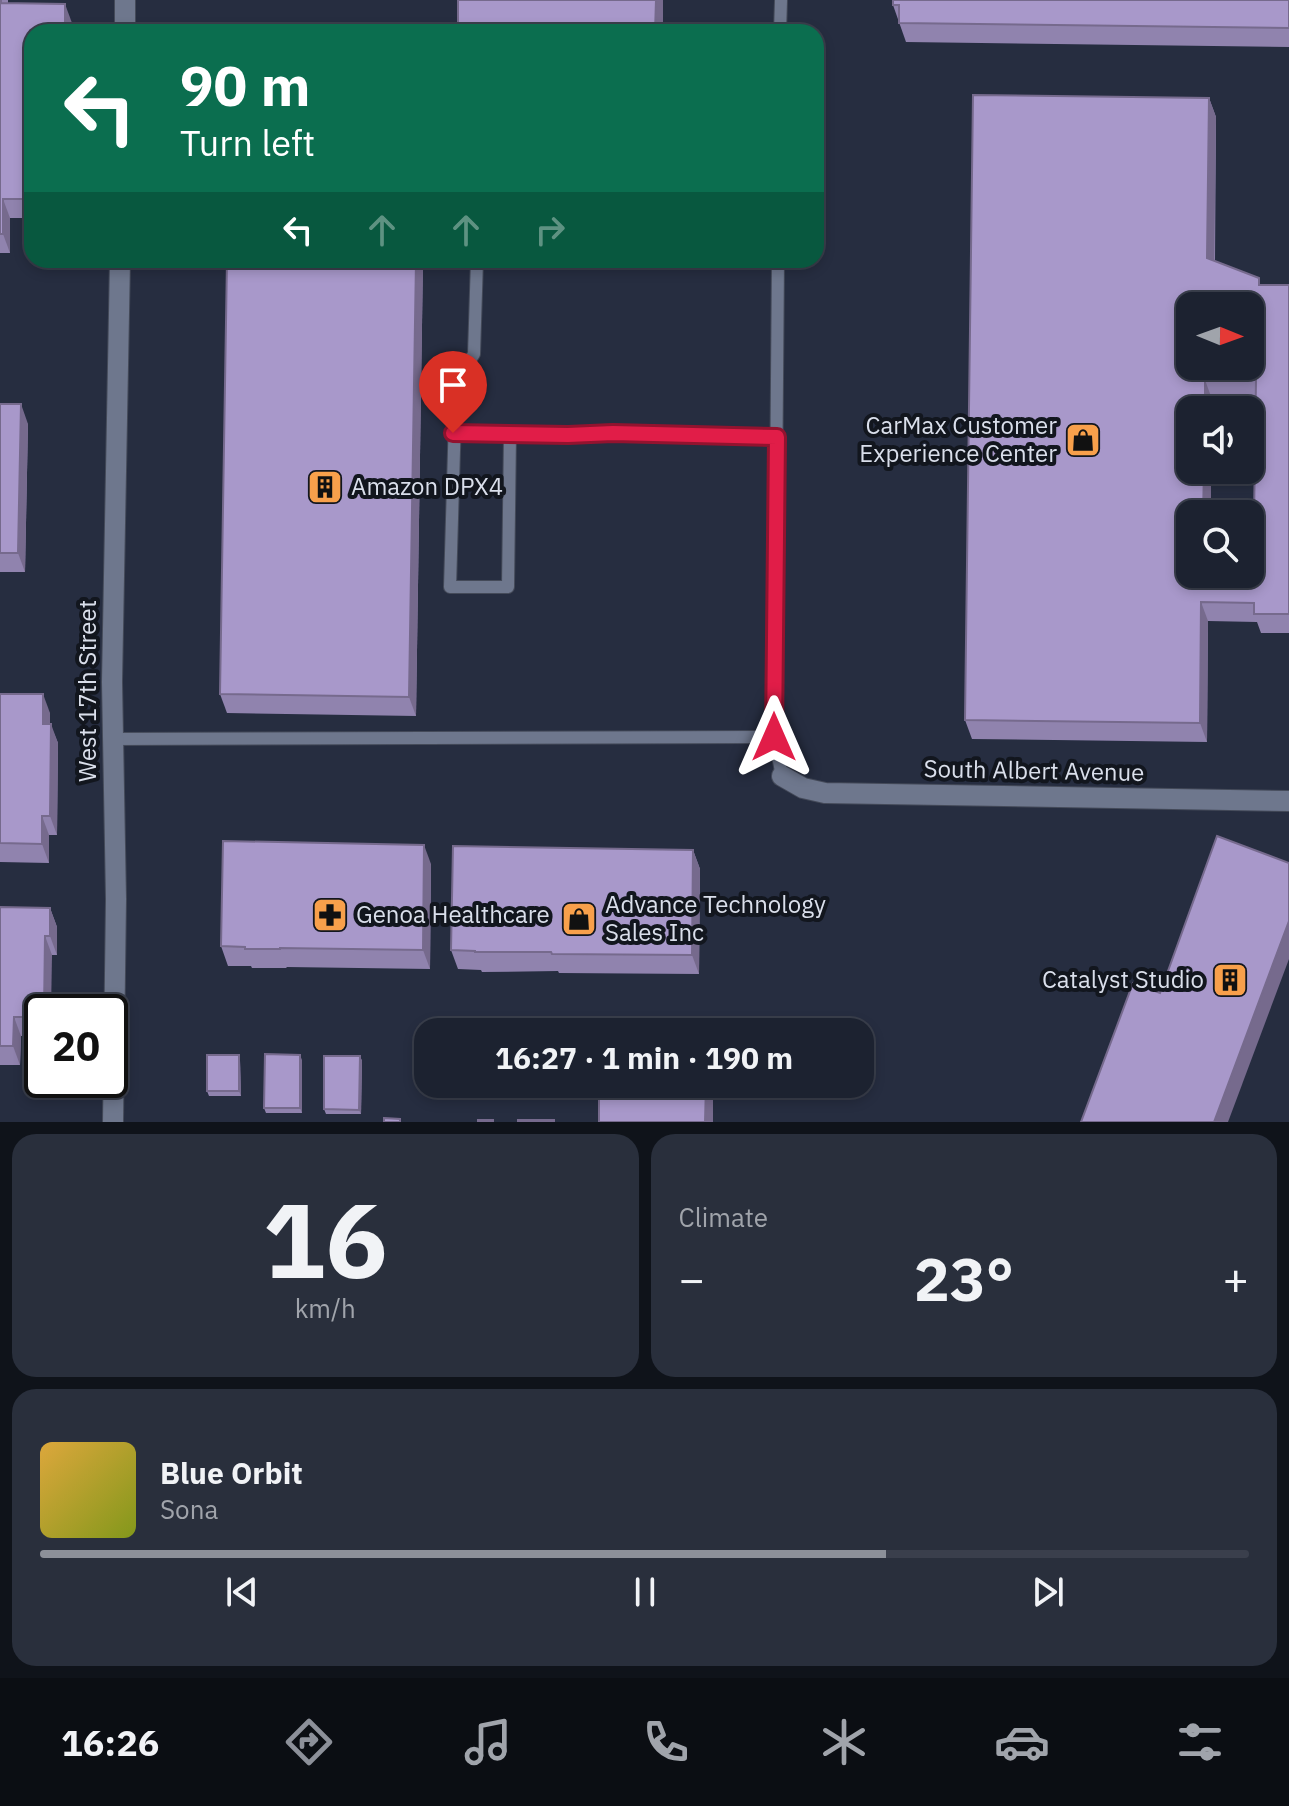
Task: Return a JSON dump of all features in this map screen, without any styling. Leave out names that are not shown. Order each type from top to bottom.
[{"type":"street","points":[[125,0],[125,24]]},
{"type":"street","name":"West 17th Street","points":[[113,1122],[116,899],[112,739],[120,268]]},
{"type":"street","name":"South Albert Avenue","points":[[782,776],[803,788],[825,793],[1289,801]]},
{"type":"lane","points":[[780,24],[781,0]]},
{"type":"lane","points":[[477,268],[474,354],[456,382],[450,587],[508,587],[510,434]]},
{"type":"lane","points":[[778,268],[774,737],[782,776]]},
{"type":"lane","points":[[453,433],[777,437]]},
{"type":"lane","points":[[112,739],[774,737]]},
{"type":"building","points":[[0,0],[1,3],[65,4],[65,24],[24,24],[24,199],[3,199],[3,234],[0,234]]},
{"type":"building","points":[[458,0],[656,0],[655,24],[458,24]]},
{"type":"building","points":[[893,0],[1289,0],[1289,28],[899,23],[899,5],[893,5]]},
{"type":"building","name":"CarMax Customer Experience Center","points":[[973,95],[1209,98],[1207,258],[1259,278],[1259,285],[1289,285],[1289,614],[1254,614],[1254,603],[1201,602],[1200,723],[965,720]]},
{"type":"building","name":"Amazon DPX4","points":[[227,268],[416,268],[409,697],[220,694]]},
{"type":"building","points":[[0,404],[21,404],[18,553],[0,553]]},
{"type":"building","points":[[0,694],[43,694],[43,724],[51,724],[50,816],[42,816],[42,844],[0,843]]},
{"type":"building","name":"Catalyst Studio","points":[[1217,836],[1289,863],[1289,921],[1214,1122],[1081,1122],[1133,983],[1160,993]]},
{"type":"building","name":"Genoa Healthcare","points":[[223,841],[424,845],[423,950],[245,949],[221,946]]},
{"type":"building","name":"Advance Technology Sales Inc","points":[[453,846],[693,850],[692,955],[451,950]]},
{"type":"building","points":[[0,907],[50,908],[50,936],[45,936],[44,994],[24,994],[24,1017],[14,1017],[13,1046],[0,1046]]},
{"type":"building","points":[[265,1054],[300,1055],[300,1108],[264,1108]]},
{"type":"building","points":[[207,1055],[239,1055],[239,1091],[207,1091]]},
{"type":"building","points":[[324,1056],[360,1056],[359,1110],[324,1109]]},
{"type":"building","points":[[599,1098],[706,1098],[705,1122],[599,1122]]},
{"type":"building","points":[[384,1118],[400,1119],[400,1122],[384,1122]]},
{"type":"building","points":[[554,1120],[554,1122],[518,1122]]},
{"type":"place","name":"CarMax Customer Experience Center","points":[[1083,440]]},
{"type":"place","name":"Amazon DPX4","points":[[325,487]]},
{"type":"place","name":"Genoa Healthcare","points":[[330,915]]},
{"type":"place","name":"Advance Technology Sales Inc","points":[[579,919]]},
{"type":"place","name":"Catalyst Studio","points":[[1230,980]]},
{"type":"route","points":[[453,433],[777,437],[774,737]]}]
